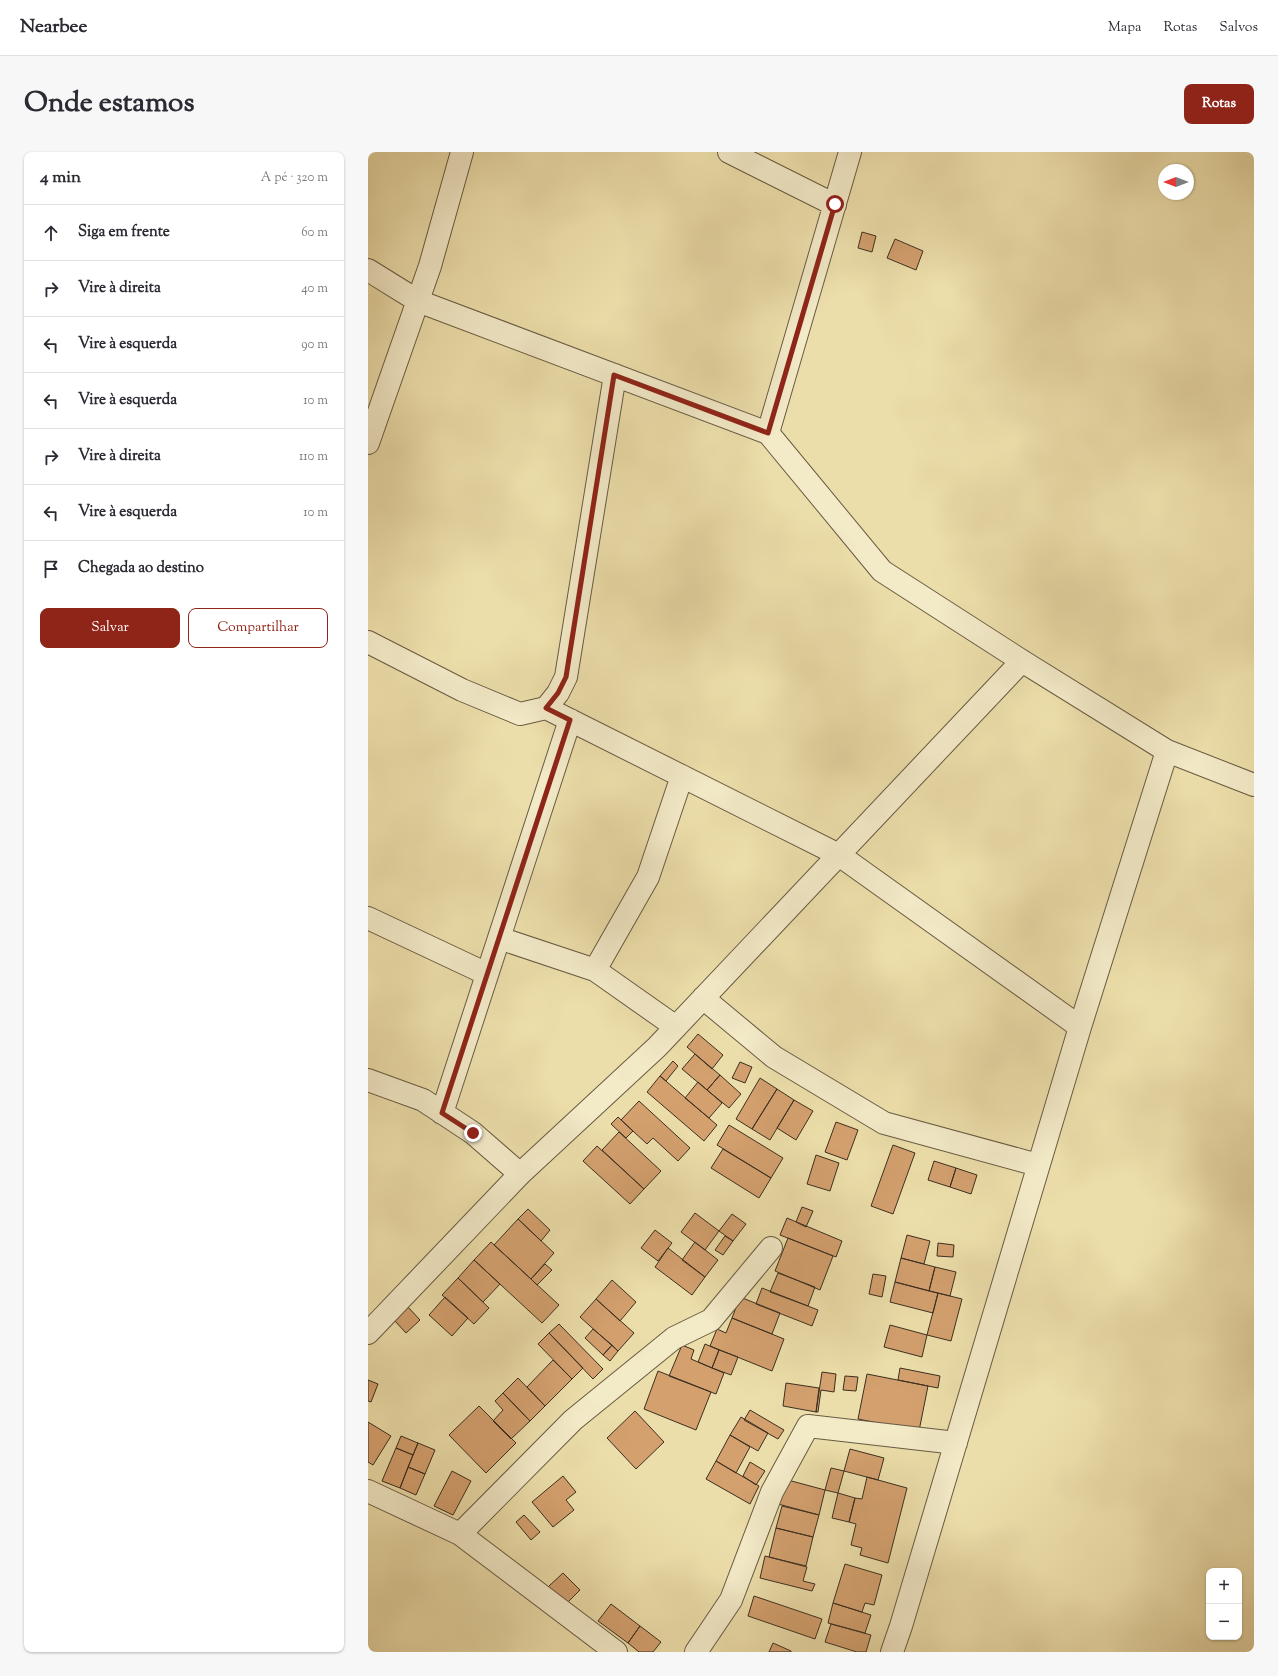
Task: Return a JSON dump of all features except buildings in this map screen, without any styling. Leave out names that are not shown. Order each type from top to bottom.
[{"type":"street","points":[[368,444],[430,266],[462,152]]},
{"type":"street","points":[[729,152],[835,204]]},
{"type":"street","points":[[768,433],[850,152]]},
{"type":"street","points":[[368,270],[418,301],[768,433],[882,571],[1022,661],[1167,751],[1254,785]]},
{"type":"street","points":[[368,642],[462,690],[520,714],[546,708],[558,693],[566,677],[614,375]]},
{"type":"street","points":[[368,1333],[520,1174],[657,1047],[1022,661]]},
{"type":"street","points":[[546,708],[839,855],[1080,1027]]},
{"type":"street","points":[[442,1113],[570,720]]},
{"type":"street","points":[[892,1652],[1080,1027],[1167,751]]},
{"type":"street","points":[[594,970],[648,877],[682,776]]},
{"type":"street","points":[[368,918],[487,974]]},
{"type":"street","points":[[499,938],[594,970],[676,1027]]},
{"type":"street","points":[[703,998],[774,1057],[884,1123],[1038,1166]]},
{"type":"street","points":[[368,1080],[423,1100],[473,1133],[520,1174]]},
{"type":"street","points":[[460,1534],[573,1420],[674,1338],[711,1320],[771,1248]]},
{"type":"street","points":[[696,1652],[731,1600],[772,1492],[808,1426],[956,1443]]},
{"type":"street","points":[[368,1492],[460,1534],[616,1652]]},
{"type":"route","points":[[473,1133],[442,1113],[570,720],[546,708],[558,693],[566,677],[614,375],[768,433],[835,204]]}]
